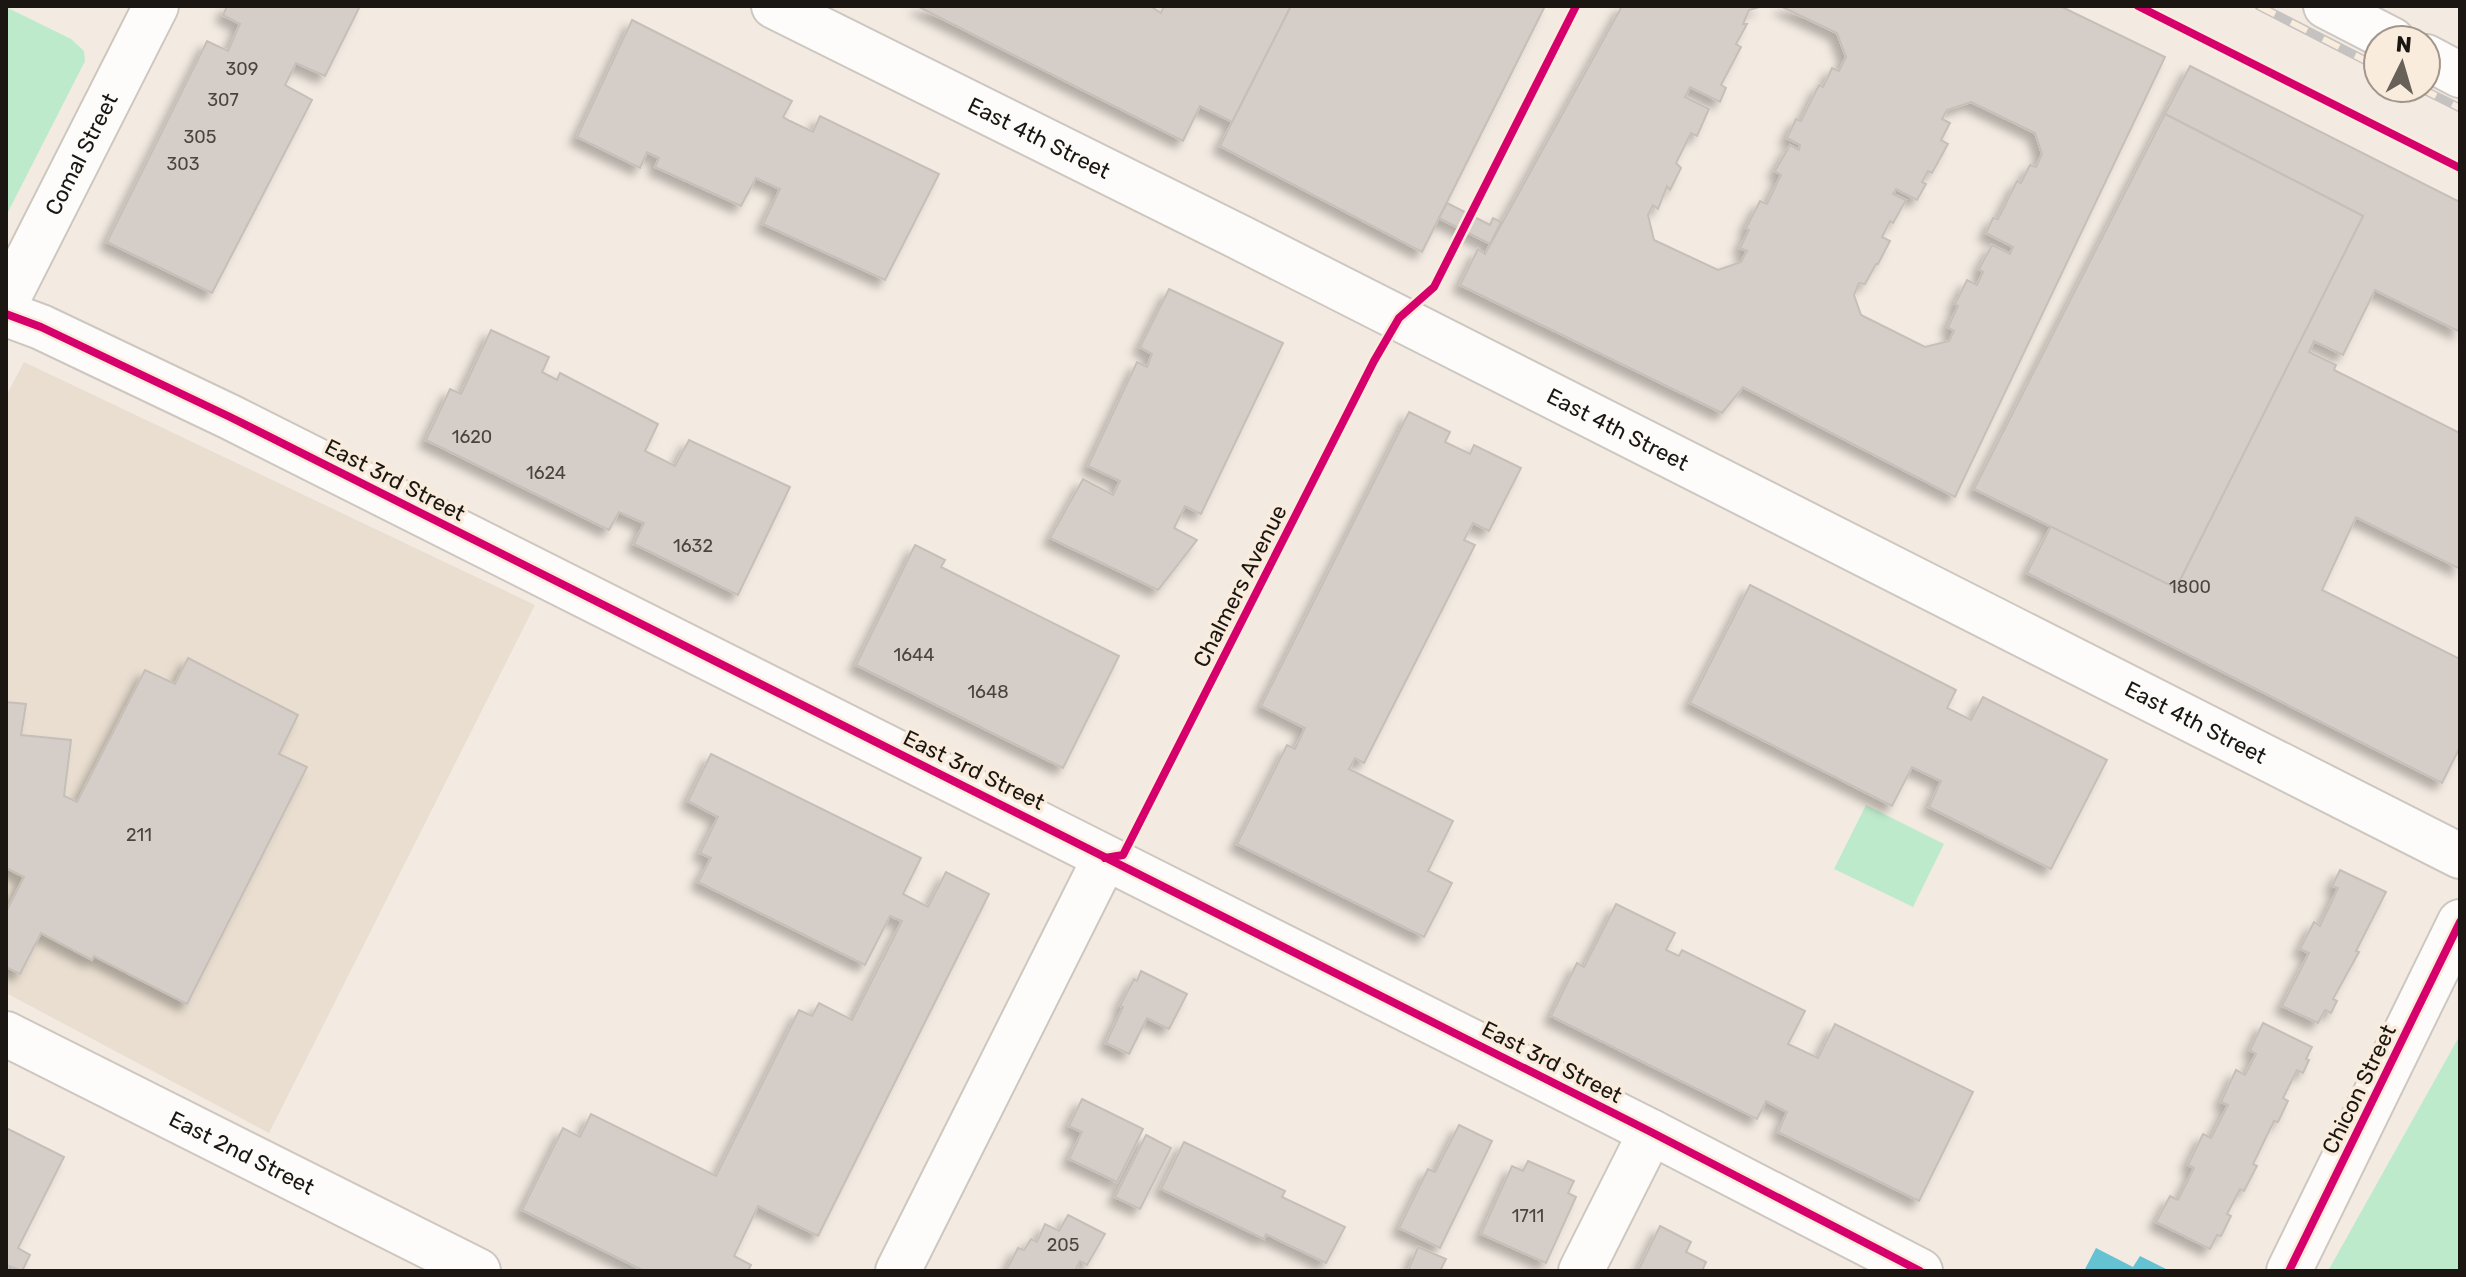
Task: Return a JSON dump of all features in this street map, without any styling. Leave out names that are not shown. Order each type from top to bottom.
[{"type":"street","name":"Comal Street","points":[[6,302],[156,6]]},
{"type":"street","name":"East 4th Street","points":[[774,6],[841,21],[1239,237],[2460,856]]},
{"type":"street","points":[[2326,6],[2362,25]]},
{"type":"street","points":[[2442,65],[2460,75]]},
{"type":"street","name":"East 3rd Street","points":[[6,314],[41,327],[230,417],[1042,824],[1920,1271]]},
{"type":"street","points":[[898,1271],[1105,858]]},
{"type":"street","name":"Chicon Street","points":[[2289,1271],[2460,922]]},
{"type":"street","name":"East 2nd Street","points":[[6,1034],[478,1271]]},
{"type":"street","points":[[1581,1271],[1651,1132]]},
{"type":"shaded area","points":[[24,362],[535,605],[269,1133],[6,993],[6,396]]},
{"type":"green space","points":[[6,7],[71,39],[84,51],[85,61],[6,216]]},
{"type":"green space","points":[[1866,805],[1944,844],[1913,907],[1834,869]]},
{"type":"green space","points":[[2460,1035],[2460,1271],[2328,1271]]},
{"type":"water","points":[[2096,1248],[2133,1267],[2140,1256],[2170,1271],[2084,1271]]},
{"type":"building","points":[[227,6],[360,6],[325,76],[296,63],[285,85],[312,100],[212,293],[107,242],[207,41],[228,51],[240,24],[223,15]]},
{"type":"building","points":[[917,6],[1150,6],[1161,13],[1164,6],[1291,6],[1232,122],[1200,106],[1183,141]]},
{"type":"building","points":[[1291,6],[1545,6],[1422,252],[1220,146]]},
{"type":"building","points":[[1622,6],[1763,6],[1749,10],[1743,24],[1747,24],[1736,44],[1741,47],[1721,85],[1726,88],[1720,102],[1690,87],[1685,97],[1709,109],[1697,136],[1691,133],[1676,163],[1681,168],[1670,190],[1667,186],[1658,209],[1653,205],[1648,215],[1654,240],[1718,270],[1741,262],[1747,251],[1740,248],[1749,230],[1746,228],[1760,201],[1767,204],[1781,175],[1775,171],[1790,145],[1799,150],[1800,145],[1787,138],[1796,119],[1801,121],[1819,85],[1823,87],[1832,68],[1839,71],[1846,57],[1837,33],[1780,6],[2060,6],[2165,57],[1955,497],[1743,387],[1722,413],[1460,285],[1478,249],[1485,254]],"holes":[[[1971,102],[2035,133],[2042,154],[2036,167],[2030,165],[2021,183],[2017,181],[1998,219],[1993,218],[1986,233],[2013,247],[2010,254],[1992,245],[1979,269],[1983,272],[1977,285],[1967,280],[1948,327],[1954,331],[1949,341],[1925,347],[1861,315],[1854,295],[1859,283],[1865,284],[1878,264],[1890,241],[1882,237],[1906,200],[1893,194],[1896,189],[1917,200],[1926,184],[1922,182],[1928,171],[1932,173],[1948,144],[1941,140],[1950,123],[1942,119],[1947,110]]]},
{"type":"building","points":[[632,20],[792,101],[783,117],[790,121],[813,132],[820,116],[939,174],[885,280],[763,224],[780,189],[756,178],[741,206],[655,167],[659,158],[647,152],[640,168],[577,137]]},
{"type":"building","points":[[2190,66],[2460,202],[2460,332],[2375,290],[2343,355],[2314,341],[2309,352],[2336,365],[2334,370],[2460,433],[2460,569],[2356,517],[2322,590],[2460,659],[2460,747],[2442,783],[2027,573],[2051,526],[2176,588],[2363,216],[2165,114]]},
{"type":"building","points":[[2165,114],[2363,216],[2176,588],[1974,489]]},
{"type":"building","points":[[1447,203],[1490,225],[1493,218],[1501,222],[1490,244],[1439,218]]},
{"type":"building","points":[[1169,289],[1283,343],[1201,514],[1185,506],[1174,528],[1197,540],[1158,590],[1050,538],[1083,479],[1113,495],[1120,481],[1088,466],[1137,362],[1147,367],[1152,354],[1140,347]]},
{"type":"building","points":[[491,330],[549,357],[542,372],[557,380],[560,373],[658,424],[645,451],[675,466],[689,440],[790,487],[738,595],[634,544],[644,523],[619,512],[609,530],[426,440],[450,389],[461,394]]},
{"type":"building","points":[[1409,412],[1450,432],[1445,442],[1470,454],[1474,445],[1521,468],[1489,531],[1473,523],[1464,540],[1475,545],[1364,763],[1355,758],[1349,769],[1453,821],[1428,871],[1452,883],[1424,937],[1237,844],[1287,745],[1295,749],[1305,728],[1261,706]]},
{"type":"building","points":[[915,545],[945,560],[941,567],[1119,656],[1063,768],[856,665]]},
{"type":"building","points":[[1750,585],[1956,690],[1947,708],[1971,720],[1983,697],[2107,760],[2051,869],[1929,807],[1941,781],[1912,767],[1892,806],[1690,703]]},
{"type":"building","points":[[188,658],[298,715],[279,754],[307,767],[187,1004],[94,956],[92,960],[41,933],[20,974],[6,967],[6,912],[24,877],[6,868],[6,702],[26,704],[21,735],[71,740],[64,796],[77,802],[145,670],[175,684]]},
{"type":"building","points":[[711,754],[921,858],[903,894],[928,907],[946,872],[989,894],[818,1236],[758,1206],[734,1256],[751,1265],[748,1271],[644,1271],[522,1210],[563,1128],[580,1137],[591,1114],[716,1176],[799,1010],[812,1016],[819,1003],[852,1020],[902,921],[890,916],[865,965],[698,882],[711,858],[700,853],[718,817],[688,801]]},
{"type":"building","points":[[2340,870],[2386,892],[2356,951],[2359,952],[2333,999],[2337,1001],[2331,1013],[2325,1010],[2318,1023],[2282,1006],[2309,953],[2300,949],[2314,922],[2320,926],[2338,888],[2332,886]]},
{"type":"building","points":[[1616,904],[1675,933],[1666,950],[1679,956],[1682,950],[1805,1011],[1788,1044],[1818,1058],[1835,1024],[1973,1092],[1919,1201],[1778,1132],[1787,1112],[1766,1101],[1757,1119],[1551,1016],[1577,963],[1584,967]]},
{"type":"building","points":[[1141,971],[1187,994],[1169,1029],[1147,1018],[1129,1054],[1106,1043],[1123,1007],[1120,1006]]},
{"type":"building","points":[[2263,1023],[2312,1047],[2306,1059],[2309,1060],[2303,1073],[2297,1070],[2283,1098],[2288,1101],[2278,1122],[2274,1121],[2253,1164],[2257,1166],[2244,1191],[2240,1189],[2227,1214],[2231,1216],[2221,1236],[2217,1235],[2210,1249],[2156,1222],[2170,1196],[2178,1200],[2194,1168],[2188,1165],[2203,1134],[2211,1138],[2228,1105],[2221,1102],[2236,1070],[2245,1075],[2256,1054],[2250,1050]]},
{"type":"building","points":[[1082,1099],[1143,1129],[1117,1182],[1069,1159],[1082,1132],[1069,1126]]},
{"type":"building","points":[[1459,1125],[1492,1141],[1440,1248],[1399,1228],[1428,1169],[1435,1172]]},
{"type":"building","points":[[6,1128],[64,1157],[18,1248],[30,1255],[22,1271],[9,1266],[6,1271]]},
{"type":"building","points":[[1146,1135],[1171,1148],[1140,1209],[1115,1197]]},
{"type":"building","points":[[1184,1142],[1285,1191],[1282,1197],[1345,1227],[1326,1263],[1266,1234],[1264,1239],[1161,1189]]},
{"type":"building","points":[[1528,1161],[1574,1181],[1568,1193],[1576,1197],[1546,1263],[1481,1234],[1512,1166],[1523,1171]]},
{"type":"building","points":[[1068,1215],[1105,1234],[1087,1265],[1080,1261],[1075,1271],[1006,1271],[1018,1248],[1024,1250],[1031,1239],[1037,1242],[1045,1224],[1059,1231]]},
{"type":"building","points":[[1660,1226],[1691,1242],[1686,1252],[1706,1262],[1702,1271],[1638,1271]]},
{"type":"building","points":[[1418,1247],[1446,1259],[1440,1271],[1408,1271]]},
{"type":"railway","points":[[2259,6],[2362,59]]},
{"type":"railway","points":[[2442,99],[2460,108]]},
{"type":"cycle path","name":"Chalmers Avenue","points":[[1105,858],[1123,855],[1374,361],[1399,318],[1434,287],[1576,6]]},
{"type":"cycle path","points":[[2138,6],[2460,168]]},
{"type":"cycle path","points":[[6,314],[41,327],[230,417],[1651,1132],[1920,1271]]},
{"type":"cycle path","points":[[2289,1271],[2460,922]]}]
